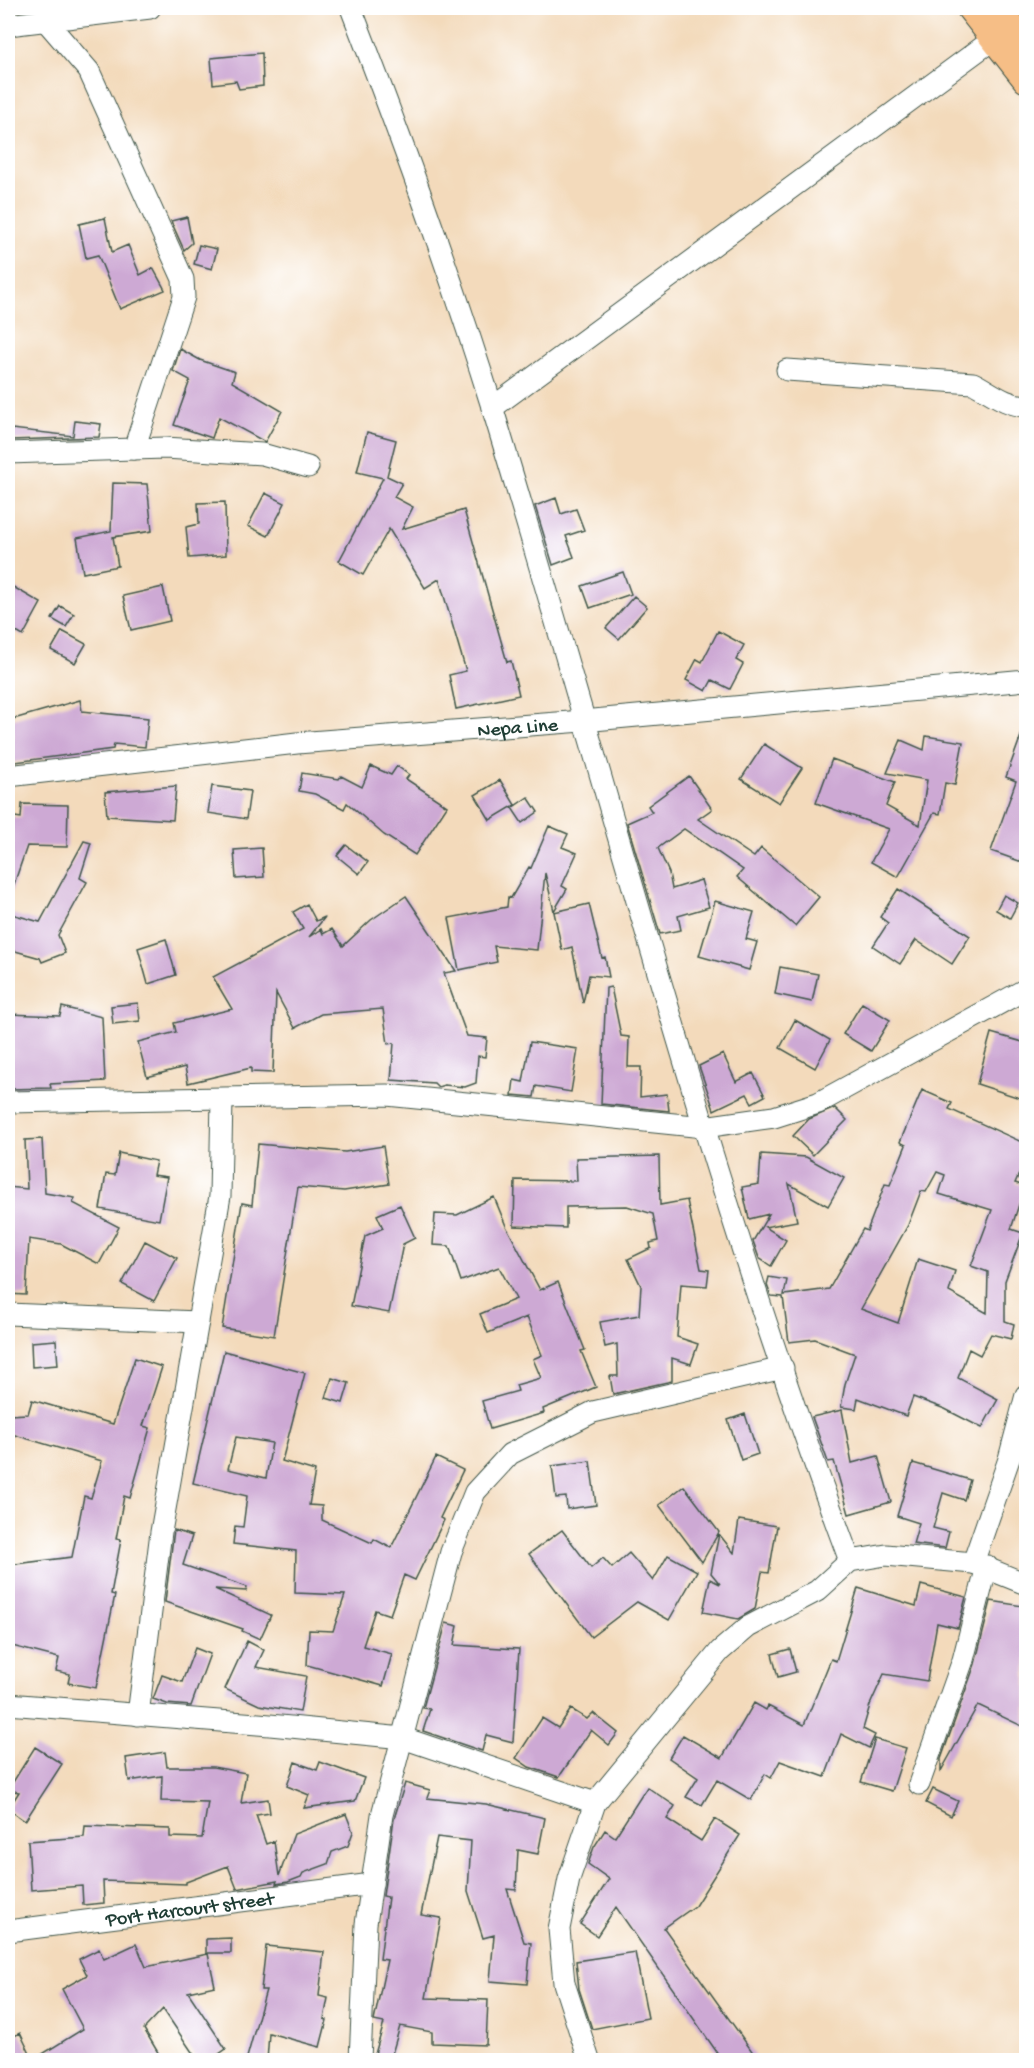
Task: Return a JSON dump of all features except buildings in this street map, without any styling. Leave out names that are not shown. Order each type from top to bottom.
[{"type":"main road","points":[[970,8],[1026,79]]},
{"type":"main road","points":[[998,8],[1026,44]]},
{"type":"street","points":[[8,25],[150,8]]},
{"type":"street","points":[[351,8],[418,185],[492,408],[704,1127],[805,1439],[850,1561]]},
{"type":"street","points":[[45,20],[89,71],[183,279],[184,297],[134,449]]},
{"type":"street","points":[[492,408],[995,38]]},
{"type":"street","points":[[787,370],[973,384],[1005,401],[1026,406]]},
{"type":"street","points":[[8,453],[134,449],[262,454],[308,467]]},
{"type":"street","name":"Nepa Line","points":[[8,776],[297,743],[583,721],[1026,680]]},
{"type":"street","points":[[8,1102],[387,1095],[704,1127],[774,1117],[818,1103],[1026,989]]},
{"type":"street","points":[[138,1715],[161,1532],[220,1196],[222,1099]]},
{"type":"street","points":[[8,1314],[198,1322]]},
{"type":"street","points":[[360,2061],[366,1924],[381,1815],[451,1552],[476,1492],[510,1454],[592,1412],[783,1368]]},
{"type":"street","points":[[919,1784],[963,1660],[980,1564],[1018,1456],[1026,1395]]},
{"type":"street","points":[[589,2061],[564,1983],[559,1929],[570,1879],[595,1803],[720,1651],[748,1627],[818,1591],[850,1561],[886,1555],[980,1564],[1026,1584]]},
{"type":"street","points":[[8,1704],[403,1738],[595,1803]]},
{"type":"street","name":"Port Harcourt street","points":[[8,1931],[372,1884]]}]
